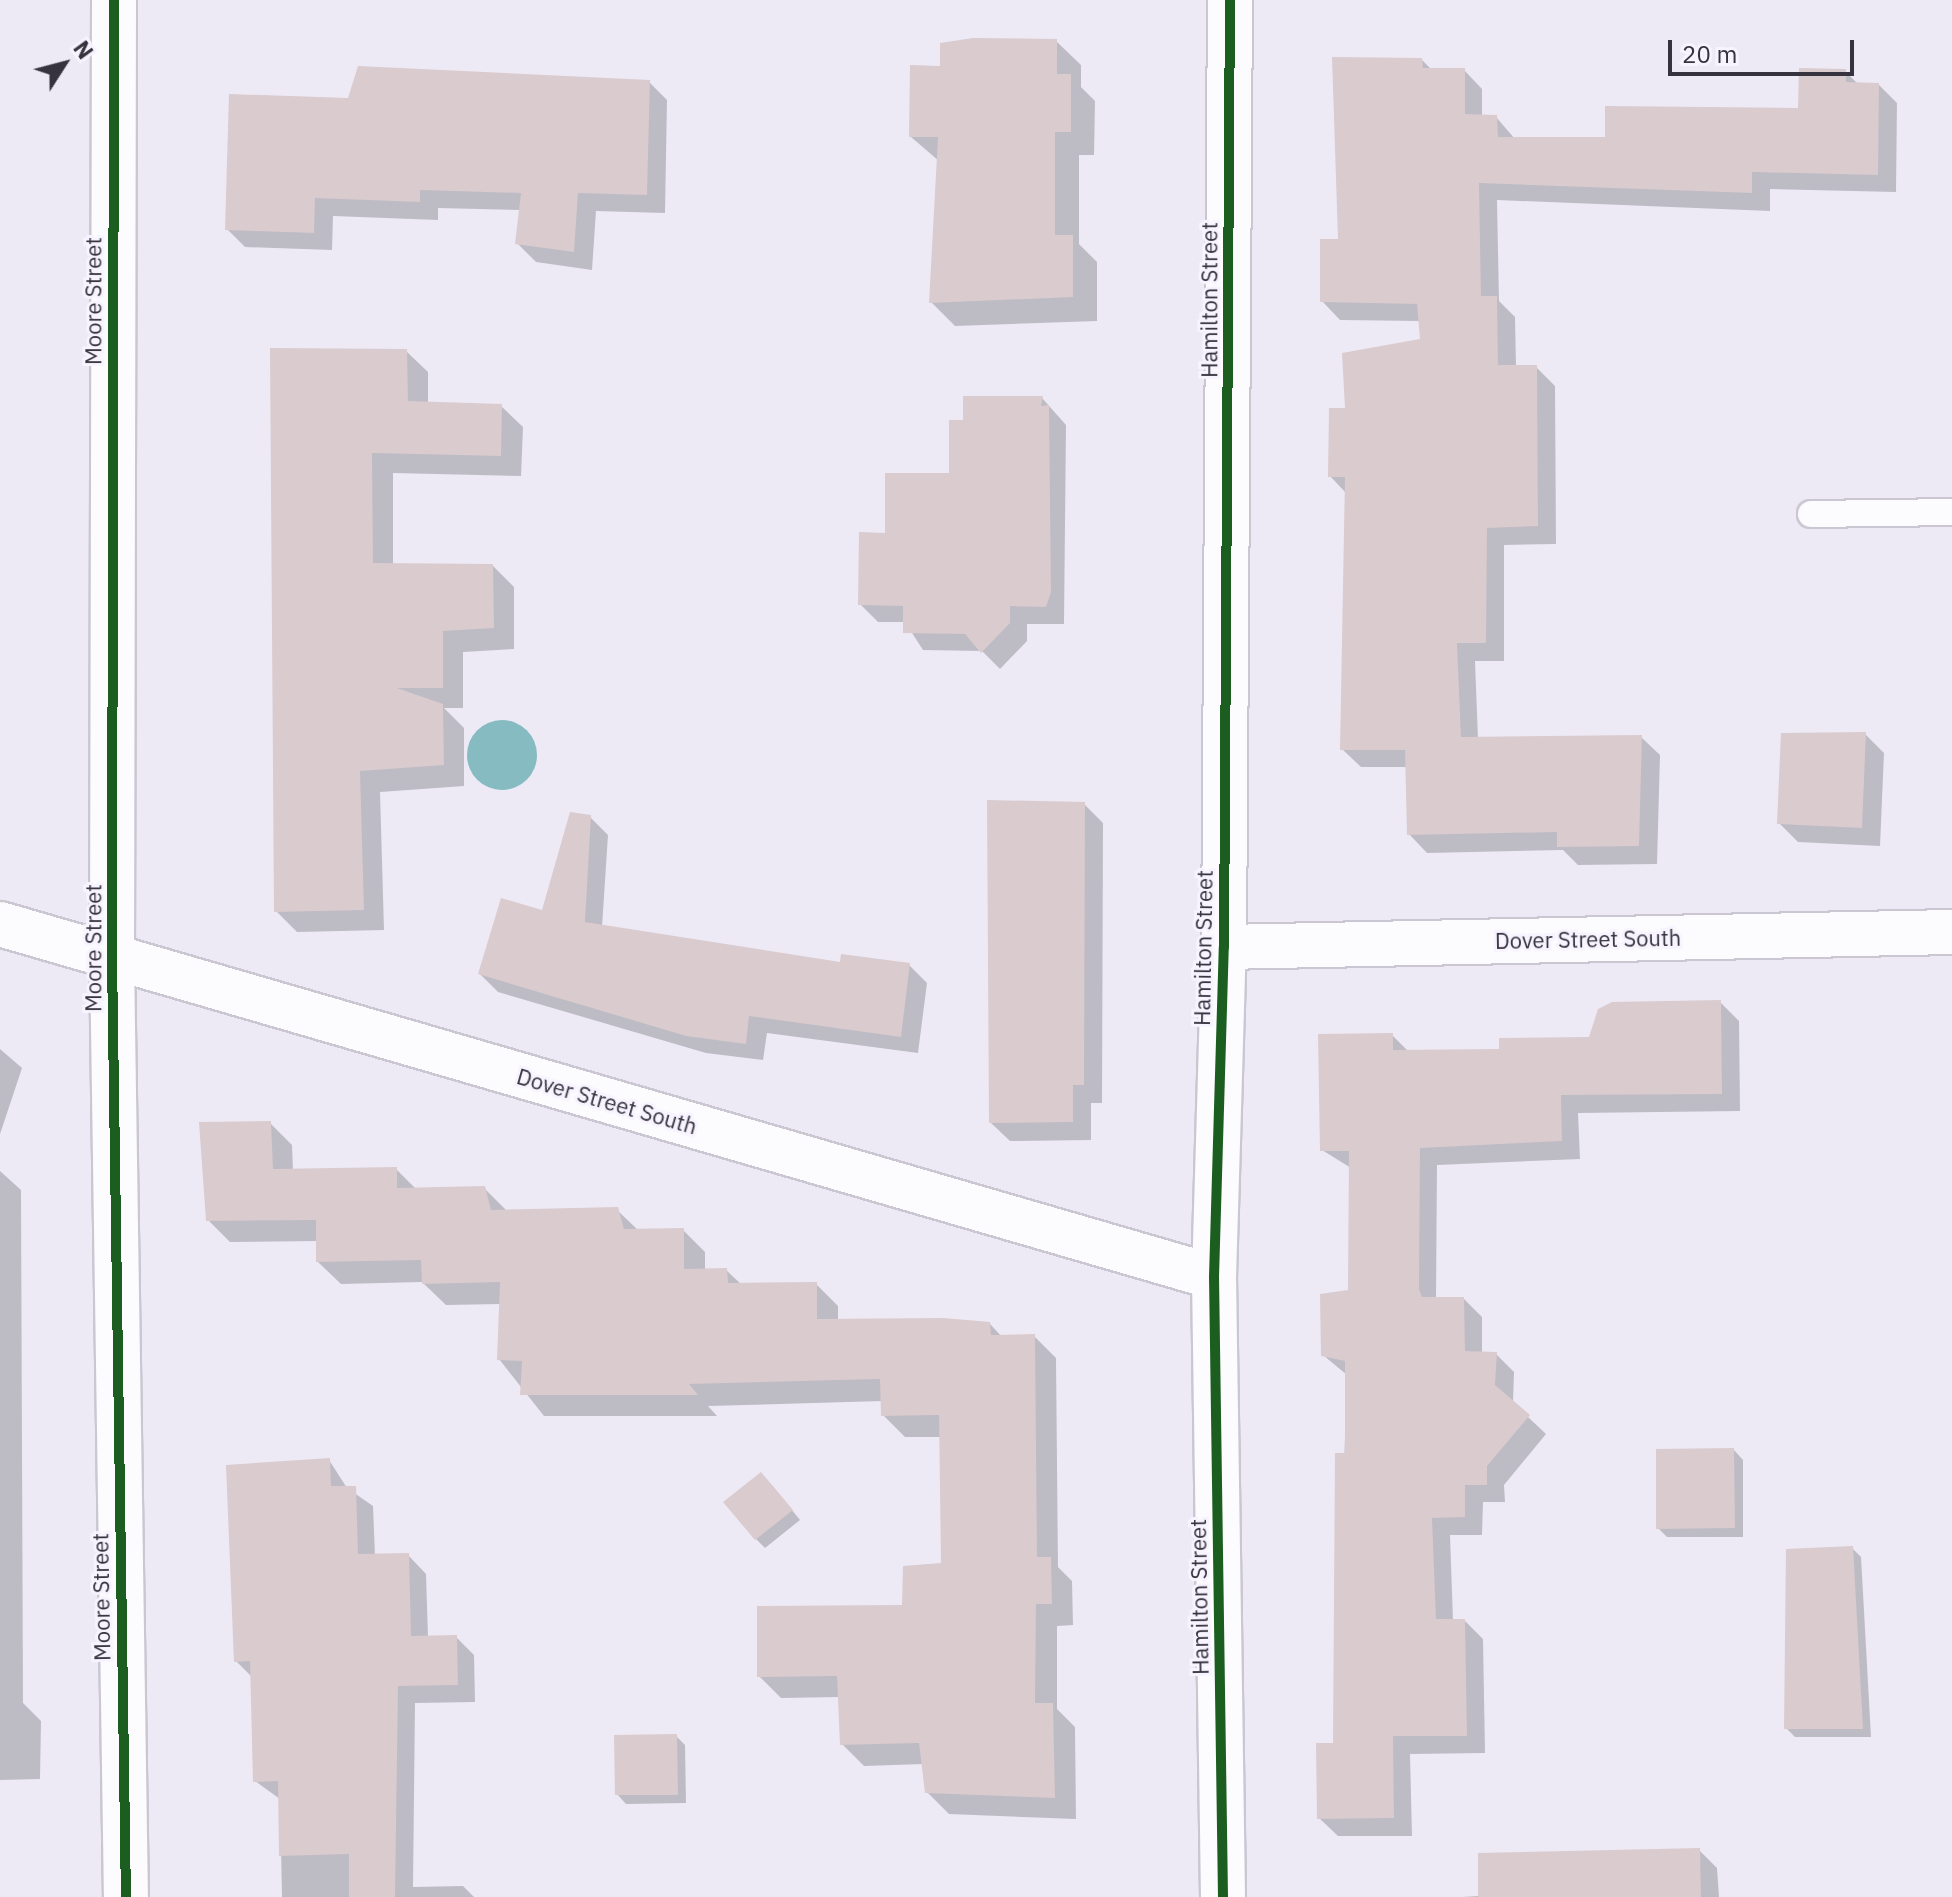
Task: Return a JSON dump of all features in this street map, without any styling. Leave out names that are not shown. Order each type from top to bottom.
[{"type":"street","name":"Moore Street","points":[[114,0],[112,958],[126,1897]]},
{"type":"street","name":"Hamilton Street","points":[[1223,1897],[1214,1277],[1224,947],[1230,0]]},
{"type":"street","name":"Dover Street South","points":[[0,924],[1214,1277]]},
{"type":"street","name":"Dover Street South","points":[[1224,947],[1952,932]]},
{"type":"lane","points":[[1811,514],[1952,512]]},
{"type":"water","points":[[509,720],[531,735],[537,755],[535,769],[527,780],[516,788],[495,790],[477,780],[469,769],[467,748],[477,730],[488,722]]},
{"type":"building","points":[[973,38],[1057,39],[1057,74],[1071,74],[1071,132],[1055,132],[1055,235],[1073,235],[1073,297],[929,303],[938,137],[909,137],[910,65],[940,66],[940,43]]},
{"type":"building","points":[[1332,57],[1422,58],[1423,68],[1465,68],[1465,114],[1497,115],[1498,137],[1605,137],[1605,106],[1798,108],[1799,68],[1846,69],[1846,82],[1879,83],[1878,175],[1752,172],[1752,193],[1479,183],[1481,296],[1497,296],[1498,365],[1537,365],[1538,526],[1487,528],[1486,643],[1457,643],[1461,737],[1642,735],[1639,846],[1557,847],[1557,832],[1407,835],[1405,750],[1340,750],[1345,477],[1328,477],[1329,408],[1345,408],[1342,353],[1420,339],[1417,304],[1320,302],[1320,239],[1338,239]]},
{"type":"building","points":[[358,66],[650,80],[647,195],[578,193],[574,252],[515,244],[521,193],[420,190],[420,202],[315,198],[314,233],[225,230],[229,94],[348,98]]},
{"type":"building","points":[[270,348],[407,349],[408,401],[502,404],[501,456],[372,453],[373,563],[493,564],[494,628],[443,631],[443,688],[397,688],[443,704],[444,765],[360,771],[364,910],[274,912]]},
{"type":"building","points":[[963,396],[1043,396],[1041,406],[1049,405],[1051,592],[1046,607],[1010,606],[1010,623],[981,653],[965,634],[903,633],[903,606],[858,605],[859,532],[885,533],[885,473],[949,473],[949,420],[963,420]]},
{"type":"building","points":[[1866,732],[1862,828],[1777,824],[1781,733]]},
{"type":"building","points":[[987,800],[1085,802],[1084,1085],[1073,1085],[1073,1122],[989,1123]]},
{"type":"building","points":[[570,812],[591,815],[585,922],[840,962],[841,954],[910,963],[901,1037],[749,1016],[746,1044],[686,1036],[478,974],[501,898],[542,910]]},
{"type":"building","points":[[1721,1000],[1722,1094],[1561,1095],[1562,1141],[1420,1148],[1419,1289],[1422,1297],[1464,1297],[1465,1351],[1497,1352],[1495,1385],[1530,1415],[1487,1466],[1487,1485],[1465,1485],[1465,1517],[1432,1518],[1436,1619],[1465,1619],[1467,1736],[1393,1736],[1394,1818],[1317,1819],[1316,1743],[1333,1743],[1335,1453],[1345,1453],[1345,1361],[1321,1356],[1320,1294],[1348,1290],[1349,1151],[1320,1151],[1318,1034],[1393,1033],[1393,1050],[1499,1049],[1499,1038],[1589,1037],[1598,1009],[1612,1002]]},
{"type":"building","points":[[271,1121],[273,1169],[397,1167],[397,1188],[485,1186],[491,1210],[618,1207],[624,1229],[684,1228],[684,1269],[727,1268],[728,1283],[817,1282],[817,1319],[943,1318],[990,1322],[991,1335],[1035,1334],[1037,1557],[1051,1557],[1052,1604],[1036,1604],[1035,1703],[1053,1703],[1055,1798],[925,1793],[919,1743],[840,1745],[837,1676],[757,1677],[757,1606],[902,1605],[903,1566],[941,1563],[939,1415],[881,1416],[880,1379],[689,1384],[698,1395],[520,1395],[522,1361],[497,1360],[500,1282],[422,1284],[421,1260],[316,1262],[316,1220],[206,1221],[199,1122]]},
{"type":"building","points":[[1734,1448],[1735,1528],[1656,1529],[1656,1449]]},
{"type":"building","points":[[330,1458],[331,1486],[356,1486],[358,1554],[409,1553],[411,1636],[457,1635],[458,1685],[398,1686],[395,1897],[349,1897],[349,1854],[279,1856],[278,1781],[253,1782],[250,1661],[234,1662],[226,1465]]},
{"type":"building","points":[[761,1472],[793,1510],[755,1540],[723,1502]]},
{"type":"building","points":[[1853,1546],[1863,1729],[1784,1729],[1786,1549]]},
{"type":"building","points":[[677,1734],[678,1795],[615,1795],[614,1735]]},
{"type":"building","points":[[1700,1848],[1701,1897],[1478,1897],[1478,1853]]},
{"type":"cycle path","points":[[114,0],[112,958],[126,1897]]},
{"type":"cycle path","points":[[1223,1897],[1214,1277],[1224,947],[1230,0]]}]
